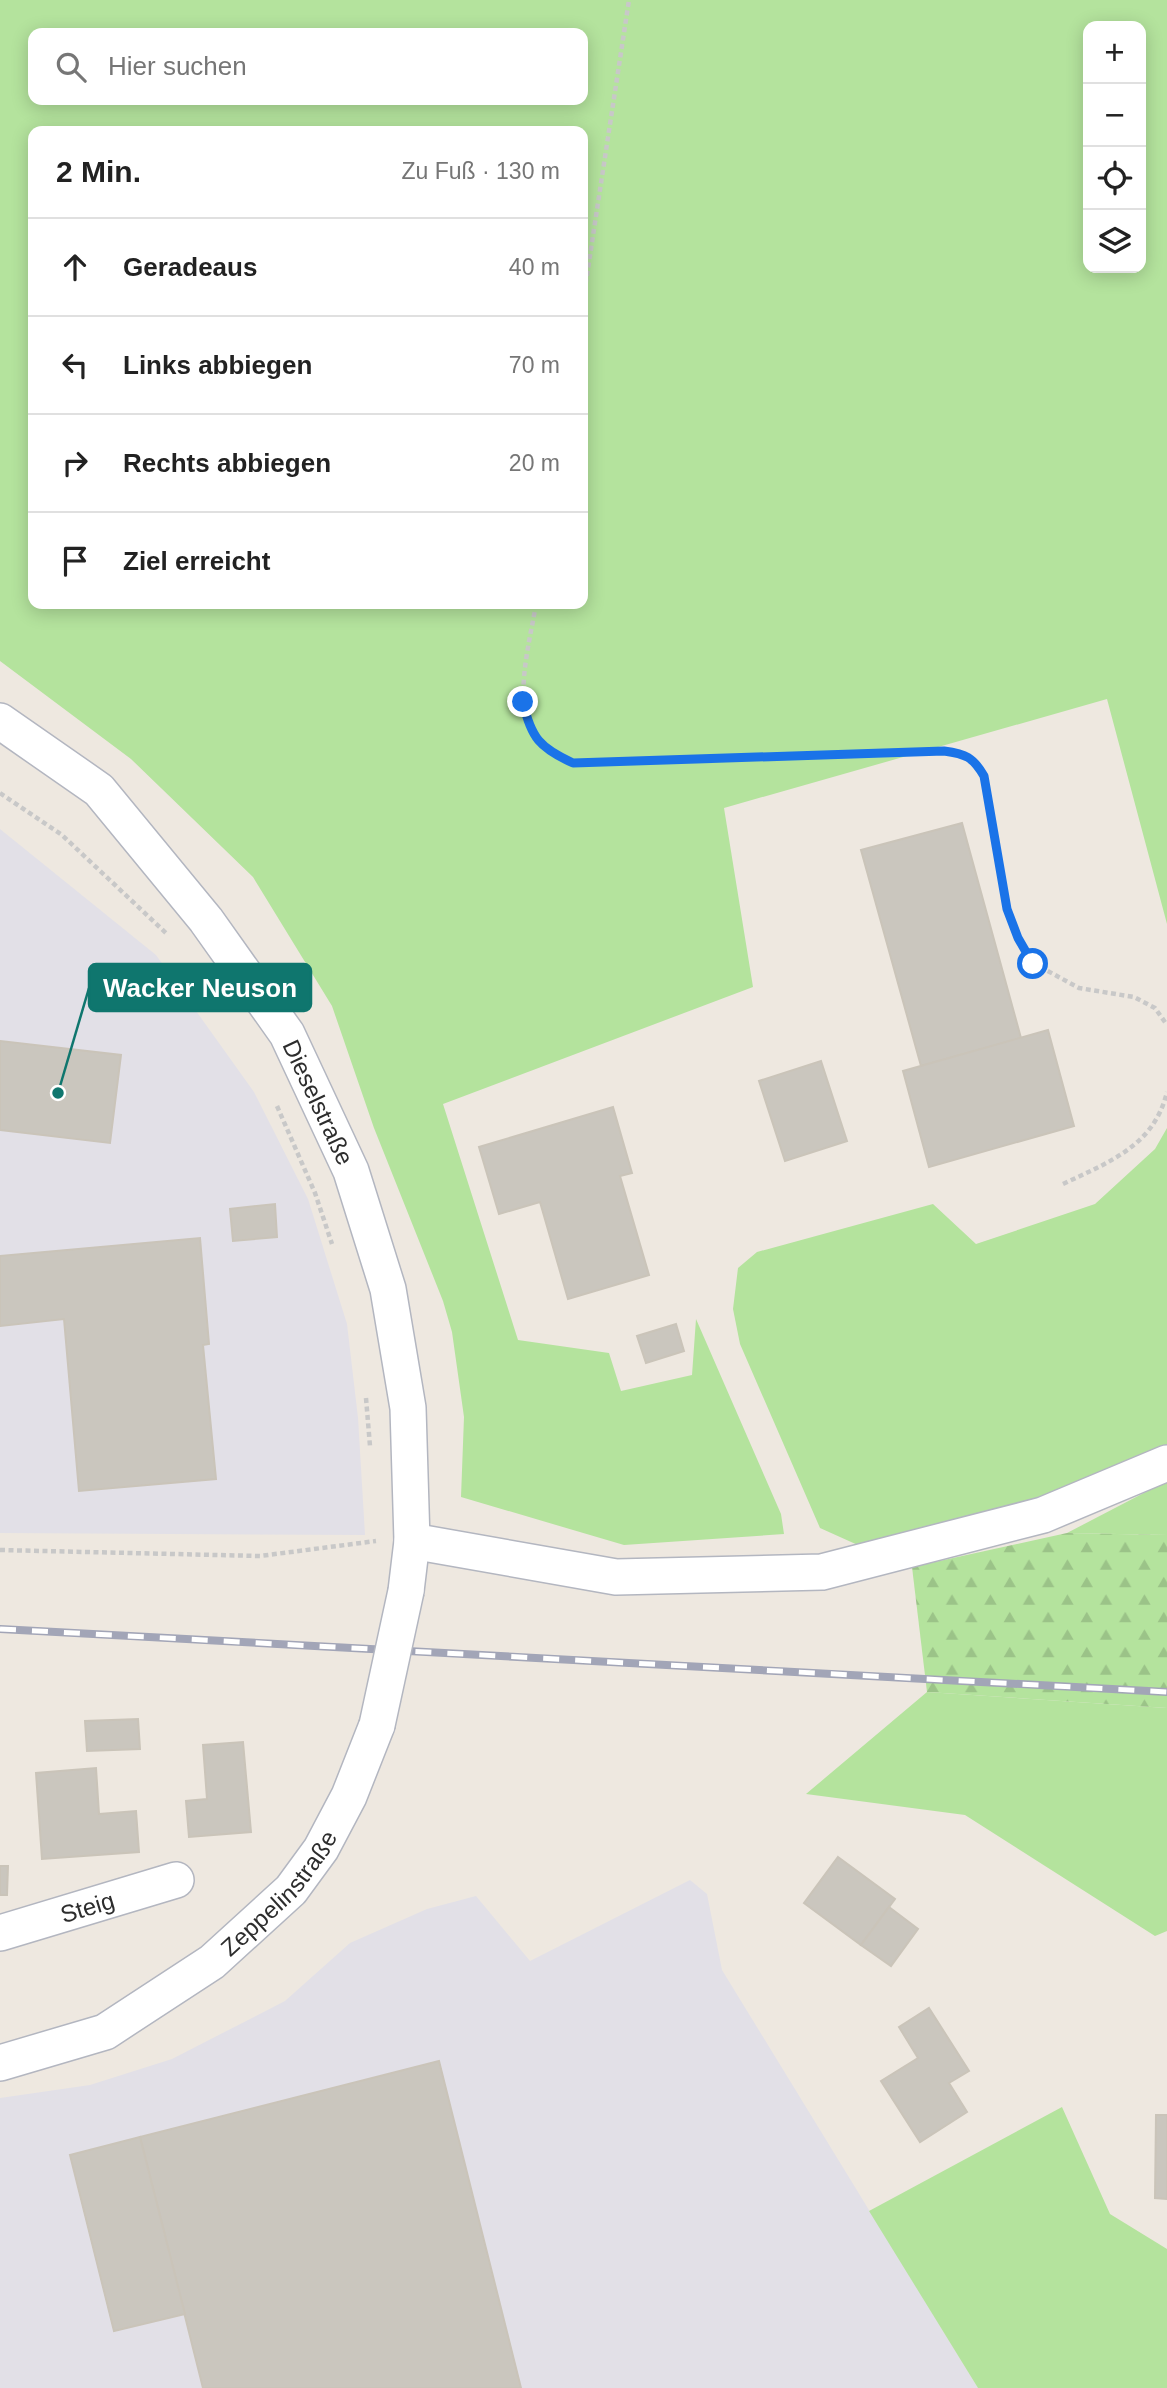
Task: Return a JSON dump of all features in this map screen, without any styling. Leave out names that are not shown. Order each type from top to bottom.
[{"type":"street","name":"Dieselstraße","points":[[0,722],[99,790],[206,920],[287,1034],[351,1171],[388,1289],[408,1408],[412,1541],[406,1591]]},
{"type":"street","points":[[412,1541],[616,1577],[822,1573],[1043,1515],[1167,1463]]},
{"type":"street","name":"Zeppelinstraße","points":[[0,2063],[106,2032],[212,1962],[291,1890],[321,1849],[349,1796],[377,1725],[406,1591]]},
{"type":"street","name":"Steig","points":[[0,1933],[176,1880]]},
{"type":"path","points":[[588,268],[629,0]]},
{"type":"path","points":[[535,609],[523,702],[527,722],[536,739],[550,752],[573,763],[930,751],[958,753],[975,761],[984,776],[1007,909],[1018,938],[1033,964],[1079,988],[1134,997],[1154,1008],[1167,1025]]},
{"type":"path","points":[[0,793],[62,835],[174,941]]},
{"type":"path","points":[[1063,1184],[1118,1157],[1154,1126],[1167,1092]]},
{"type":"path","points":[[272,1095],[315,1193],[337,1256]]},
{"type":"path","points":[[365,1385],[370,1451]]},
{"type":"path","points":[[374,1528],[375,1554]]},
{"type":"path","points":[[0,1550],[260,1556],[374,1541]]},
{"type":"shaded area","points":[[0,829],[156,955],[254,1092],[308,1199],[347,1324],[358,1418],[365,1535],[0,1533]]},
{"type":"shaded area","points":[[690,1880],[707,1894],[722,1970],[978,2388],[0,2388],[0,2098],[90,2085],[172,2059],[285,2001],[350,1943],[427,1909],[476,1896],[530,1961]]},
{"type":"green space","points":[[0,0],[1167,0],[1167,924],[1107,699],[724,808],[753,987],[443,1104],[518,1340],[609,1353],[621,1391],[692,1375],[696,1319],[781,1514],[784,1534],[624,1545],[461,1497],[464,1417],[452,1332],[443,1301],[374,1128],[332,1006],[253,877],[131,759],[0,661]]},
{"type":"green space","points":[[1167,1128],[1167,1449],[1039,1503],[860,1546],[820,1528],[740,1344],[733,1309],[738,1268],[757,1252],[933,1204],[976,1244],[1095,1204],[1155,1149]]},
{"type":"green space","points":[[1167,1482],[1167,1535],[1067,1533],[1163,1483]]},
{"type":"green space","points":[[1067,1533],[1167,1535],[1167,1708],[927,1692],[912,1567]]},
{"type":"green space","points":[[927,1692],[1167,1708],[1167,1931],[1155,1936],[965,1815],[806,1794]]},
{"type":"green space","points":[[1062,2107],[1110,2214],[1167,2249],[1167,2388],[978,2388],[869,2211]]},
{"type":"building","points":[[962,823],[1021,1038],[921,1066],[861,850]]},
{"type":"building","points":[[1048,1030],[1074,1126],[929,1167],[903,1071]]},
{"type":"building","points":[[0,1041],[121,1055],[110,1143],[0,1130]]},
{"type":"building","points":[[821,1061],[847,1141],[785,1161],[759,1081]]},
{"type":"building","points":[[613,1107],[632,1173],[620,1176],[649,1275],[568,1299],[540,1202],[499,1214],[479,1147]]},
{"type":"building","points":[[275,1204],[277,1237],[233,1241],[230,1209]]},
{"type":"building","points":[[200,1238],[209,1344],[203,1345],[216,1479],[79,1491],[64,1319],[0,1326],[0,1256]]},
{"type":"building","points":[[676,1324],[684,1351],[646,1363],[637,1336]]},
{"type":"building","points":[[138,1719],[140,1749],[87,1751],[85,1721]]},
{"type":"building","points":[[243,1742],[251,1832],[189,1837],[186,1801],[207,1799],[203,1745]]},
{"type":"building","points":[[96,1768],[99,1814],[136,1811],[139,1852],[42,1859],[36,1773]]},
{"type":"building","points":[[838,1857],[895,1899],[861,1945],[804,1903]]},
{"type":"building","points":[[0,1866],[8,1866],[7,1895],[0,1895]]},
{"type":"building","points":[[889,1907],[918,1929],[891,1966],[861,1945]]},
{"type":"building","points":[[929,2008],[969,2071],[949,2083],[967,2112],[920,2142],[881,2081],[918,2058],[899,2027]]},
{"type":"building","points":[[439,2061],[521,2388],[203,2388],[140,2137]]},
{"type":"building","points":[[1156,2115],[1167,2115],[1167,2199],[1155,2198]]},
{"type":"building","points":[[140,2137],[185,2314],[114,2331],[70,2155]]},
{"type":"railway","points":[[0,1629],[1167,1692]]},
{"type":"place","name":"Wacker Neuson","points":[[58,1093]]},
{"type":"route","points":[[523,702],[527,722],[536,739],[550,752],[573,763],[944,751],[958,753],[975,761],[984,776],[1007,909],[1018,938],[1033,964]]}]
